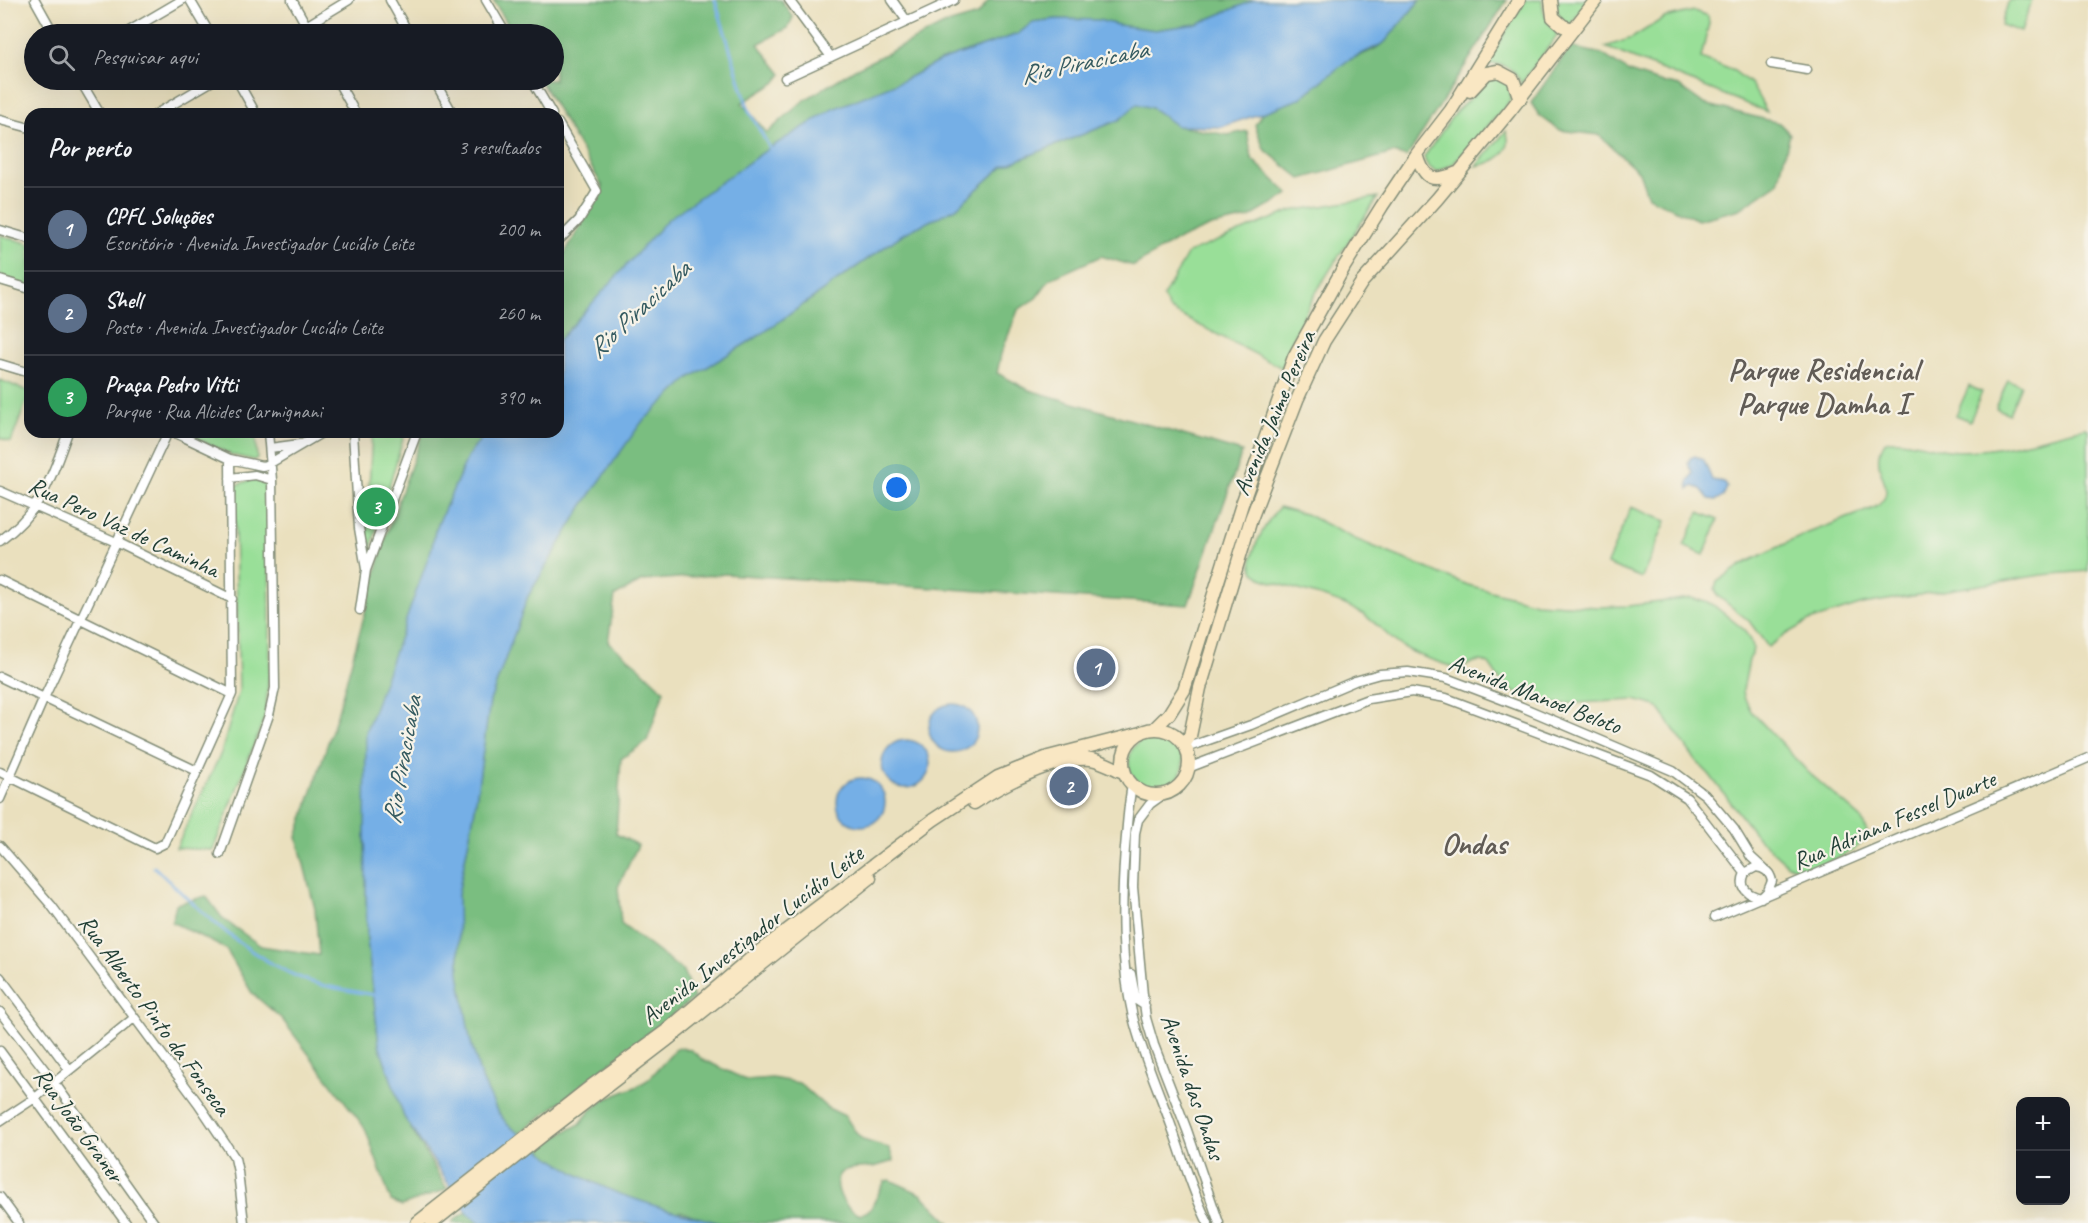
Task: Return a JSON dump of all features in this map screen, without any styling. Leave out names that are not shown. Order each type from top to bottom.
[{"type":"main road","name":"Avenida Jaime Pereira","points":[[1154,729],[1169,714],[1184,690],[1242,504],[1294,357],[1344,267],[1417,154],[1451,110],[1518,0]]},
{"type":"main road","points":[[1551,0],[1553,17],[1563,26],[1573,29]]},
{"type":"main road","name":"Avenida Jaime Pereira","points":[[1185,746],[1190,736],[1200,688],[1251,519],[1324,341],[1362,282],[1459,173],[1520,99],[1596,0]]},
{"type":"main road","points":[[1451,110],[1487,74],[1498,71],[1514,79],[1520,99]]},
{"type":"main road","points":[[1417,154],[1421,168],[1428,176],[1441,180],[1459,173]]},
{"type":"main road","points":[[1154,729],[1172,733],[1185,746],[1188,768],[1184,780],[1175,789],[1164,794],[1147,793],[1132,785],[1123,764],[1127,746],[1141,733],[1154,729]]},
{"type":"main road","name":"Avenida Investigador Lucídio Leite","points":[[417,1223],[445,1207],[666,1031],[756,954],[933,820],[998,777],[1048,757],[1141,733]]},
{"type":"main road","name":"Avenida Investigador Lucídio Leite","points":[[539,1133],[667,1040],[932,830],[980,799],[1023,776],[1064,761],[1091,759],[1125,773]]},
{"type":"main road","name":"Avenida Investigador Lucídio Leite","points":[[432,1223],[445,1207]]},
{"type":"street","points":[[35,0],[48,24]]},
{"type":"street","points":[[141,24],[182,0]]},
{"type":"street","points":[[190,0],[204,24]]},
{"type":"street","points":[[292,0],[305,24]]},
{"type":"street","points":[[318,24],[349,0]]},
{"type":"street","points":[[390,0],[403,24]]},
{"type":"street","points":[[486,0],[500,24]]},
{"type":"street","points":[[789,0],[831,57]]},
{"type":"street","points":[[892,0],[907,21]]},
{"type":"street","points":[[785,78],[954,0]]},
{"type":"street","points":[[1772,63],[1807,70]]},
{"type":"street","points":[[86,90],[96,108]]},
{"type":"street","points":[[166,108],[197,90]]},
{"type":"street","points":[[243,90],[253,108]]},
{"type":"street","points":[[343,90],[353,108]]},
{"type":"street","points":[[440,90],[450,108]]},
{"type":"street","points":[[538,90],[548,108]]},
{"type":"street","points":[[0,120],[24,126]]},
{"type":"street","points":[[564,133],[597,191],[579,220],[564,235]]},
{"type":"street","points":[[0,230],[24,237]]},
{"type":"street","points":[[0,280],[24,287]]},
{"type":"street","points":[[0,364],[24,371]]},
{"type":"street","points":[[0,541],[36,508],[51,481],[66,438]]},
{"type":"street","points":[[0,799],[44,698],[165,438]]},
{"type":"street","points":[[186,438],[231,459],[262,466],[313,438]]},
{"type":"street","points":[[220,854],[269,715],[275,688],[272,480],[269,438]]},
{"type":"street","points":[[353,438],[360,528],[366,570]]},
{"type":"street","points":[[360,610],[366,570],[415,438]]},
{"type":"street","points":[[270,448],[307,442]]},
{"type":"street","points":[[0,772],[155,848],[165,843],[232,694],[231,459]]},
{"type":"street","points":[[230,478],[255,475],[272,480]]},
{"type":"street","name":"Rua Pero Vaz de Caminha","points":[[0,491],[116,542],[232,599]]},
{"type":"street","points":[[0,580],[232,694]]},
{"type":"street","name":"Avenida Manoel Beloto","points":[[1185,746],[1241,729],[1355,681],[1380,674],[1408,672],[1446,678],[1522,707],[1673,771],[1705,795],[1734,829],[1751,857],[1764,869]]},
{"type":"street","points":[[0,677],[197,771]]},
{"type":"street","name":"Avenida Manoel Beloto","points":[[1188,768],[1368,699],[1396,693],[1426,693],[1466,704],[1661,781],[1687,798],[1745,873]]},
{"type":"street","name":"Rua Adriana Fessel Duarte","points":[[1715,917],[2088,758]]},
{"type":"street","name":"Avenida das Ondas","points":[[1132,785],[1122,892],[1123,944],[1133,1018],[1144,1056],[1195,1197],[1208,1223]]},
{"type":"street","name":"Avenida das Ondas","points":[[1164,794],[1150,804],[1138,820],[1135,833],[1134,905],[1146,1018],[1219,1223]]},
{"type":"street","name":"Rua Alberto Pinto da Fonseca","points":[[0,846],[51,905],[198,1103],[235,1158],[244,1223]]},
{"type":"street","points":[[1756,867],[1764,869],[1772,881],[1768,891],[1761,898],[1746,892],[1742,882],[1745,873],[1756,867]]},
{"type":"street","points":[[1123,944],[1128,956],[1136,1000],[1145,1006]]},
{"type":"street","points":[[0,977],[69,1069]]},
{"type":"street","points":[[0,1012],[54,1082],[154,1223]]},
{"type":"street","points":[[0,1121],[35,1098],[134,1018]]},
{"type":"street","name":"Rua João Graner","points":[[0,1051],[126,1223]]},
{"type":"street","points":[[1175,1137],[1193,1176],[1204,1178]]},
{"type":"street","points":[[0,1197],[19,1223]]},
{"type":"street","points":[[1195,1197],[1203,1202],[1213,1223]]},
{"type":"green space","points":[[493,0],[781,0],[793,17],[788,28],[758,44],[782,74],[775,83],[742,103],[767,133],[803,101],[855,69],[944,25],[978,15],[989,0],[1254,0],[1197,24],[1155,30],[1098,20],[1057,19],[1033,22],[1018,34],[940,61],[902,81],[603,292],[564,334],[564,255],[603,187],[564,121],[564,108],[556,108],[546,90],[564,90],[564,24],[508,24]]},
{"type":"green space","points":[[1420,0],[1507,0],[1407,157],[1393,153],[1301,179],[1264,149],[1255,125],[1262,113],[1299,99],[1347,61],[1384,43]]},
{"type":"green space","points":[[1525,0],[1542,0],[1547,19],[1558,34],[1521,84],[1512,70],[1498,64],[1486,64]]},
{"type":"green space","points":[[1557,0],[1588,0],[1572,23],[1567,24],[1558,13]]},
{"type":"green space","points":[[2009,0],[2032,0],[2021,32],[2001,25]]},
{"type":"green space","points":[[1694,11],[1708,16],[1709,23],[1701,58],[1734,71],[1751,84],[1767,112],[1605,47],[1632,38],[1664,18]]},
{"type":"green space","points":[[1570,47],[1602,54],[1629,72],[1679,86],[1704,104],[1779,123],[1790,134],[1778,183],[1740,209],[1698,220],[1648,197],[1639,172],[1599,135],[1559,130],[1539,115],[1531,103]]},
{"type":"green space","points":[[1494,78],[1503,80],[1509,85],[1511,98],[1506,106],[1453,164],[1437,172],[1432,169],[1424,157],[1456,111],[1474,95],[1485,81]]},
{"type":"green space","points":[[1137,104],[1152,108],[1177,126],[1228,135],[1247,131],[1252,159],[1289,194],[1249,218],[1211,226],[1173,242],[1134,266],[1101,256],[1050,279],[1036,298],[1018,310],[1001,354],[997,373],[1029,390],[1242,452],[1188,605],[725,574],[642,581],[615,596],[608,642],[664,691],[647,741],[621,759],[616,834],[638,845],[618,887],[621,924],[683,971],[694,998],[519,1134],[497,1111],[481,1077],[470,1039],[459,973],[458,894],[474,814],[490,701],[528,596],[583,505],[641,422],[689,378],[760,335],[906,232],[956,208],[1003,166],[1119,120]]},
{"type":"green space","points":[[1506,131],[1508,145],[1501,156],[1476,166]]},
{"type":"green space","points":[[1378,197],[1311,301],[1282,368],[1170,310],[1163,297],[1188,253],[1291,211]]},
{"type":"green space","points":[[0,235],[24,242],[24,285],[0,278]]},
{"type":"green space","points":[[0,380],[24,390],[24,408],[11,442],[0,438]]},
{"type":"green space","points":[[2008,380],[2021,385],[2009,414],[1996,408]]},
{"type":"green space","points":[[1969,386],[1982,392],[1970,421],[1956,415]]},
{"type":"green space","points":[[2088,429],[2088,571],[2041,575],[1863,604],[1809,621],[1768,647],[1749,621],[1718,596],[1715,589],[1717,582],[1743,564],[1808,533],[1874,508],[1882,502],[1886,490],[1880,470],[1879,455],[1885,442],[1907,442],[1948,450],[1982,450],[2000,448]]},
{"type":"green space","points":[[195,438],[255,438],[257,458],[254,460],[232,455]]},
{"type":"green space","points":[[372,438],[403,438],[371,548],[366,546]]},
{"type":"green space","points":[[421,438],[482,438],[468,456],[435,531],[365,829],[367,939],[379,1044],[404,1117],[447,1189],[402,1206],[391,1201],[365,1128],[282,1019],[252,993],[226,949],[172,922],[176,904],[206,896],[223,919],[261,946],[319,955],[315,909],[297,837],[337,715],[386,536]]},
{"type":"green space","points":[[253,479],[262,482],[269,489],[270,663],[265,716],[213,850],[176,848],[221,753],[239,691],[234,486]]},
{"type":"green space","points":[[1279,507],[1308,515],[1355,539],[1468,585],[1536,603],[1597,607],[1628,606],[1691,598],[1712,604],[1742,628],[1751,640],[1752,654],[1743,690],[1751,711],[1808,772],[1861,818],[1867,832],[1865,839],[1854,850],[1819,867],[1803,870],[1788,865],[1758,838],[1709,774],[1697,762],[1657,706],[1634,700],[1560,704],[1514,692],[1502,683],[1489,664],[1481,661],[1474,662],[1459,669],[1429,659],[1400,645],[1366,617],[1349,607],[1325,597],[1261,578],[1253,569],[1253,553],[1265,527]]},
{"type":"green space","points":[[1631,507],[1666,521],[1642,578],[1607,564]]},
{"type":"green space","points":[[1699,512],[1718,520],[1704,555],[1684,546]]},
{"type":"green space","points":[[1151,735],[1161,735],[1171,739],[1179,747],[1183,762],[1179,777],[1171,785],[1161,789],[1151,789],[1141,785],[1133,777],[1129,767],[1129,757],[1133,747],[1141,739]]},
{"type":"green space","points":[[676,1049],[691,1050],[702,1059],[746,1080],[772,1078],[799,1083],[826,1107],[845,1116],[863,1140],[889,1148],[894,1161],[874,1167],[845,1170],[838,1177],[839,1192],[853,1211],[860,1215],[870,1210],[885,1181],[890,1180],[921,1194],[950,1223],[712,1223],[682,1211],[675,1212],[605,1197],[539,1149],[553,1138],[580,1124],[590,1111],[604,1100],[649,1079]]},
{"type":"green space","points":[[467,1212],[497,1223],[452,1223]]},
{"type":"water","name":"Rio Piracicaba","points":[[1254,0],[1420,0],[1384,43],[1347,61],[1299,99],[1221,127],[1177,126],[1152,108],[1137,104],[1119,120],[1003,166],[956,208],[903,234],[760,335],[689,378],[641,423],[583,505],[528,596],[490,701],[474,814],[458,894],[459,973],[470,1039],[481,1077],[497,1111],[508,1125],[552,1159],[580,1176],[617,1193],[662,1208],[720,1223],[481,1223],[469,1215],[404,1117],[379,1044],[367,939],[365,829],[366,732],[432,547],[435,531],[468,456],[482,438],[564,438],[564,334],[668,219],[768,149],[833,109],[902,81],[940,61],[1018,34],[1033,22],[1057,19],[1098,20],[1155,30],[1197,24]]},
{"type":"water","points":[[1695,456],[1704,460],[1712,480],[1724,482],[1727,487],[1723,497],[1716,500],[1709,499],[1701,489],[1693,486],[1689,490],[1688,482],[1693,473],[1688,464],[1690,458]]},
{"type":"water","points":[[948,704],[958,704],[970,711],[977,723],[977,733],[970,745],[958,752],[948,752],[933,741],[929,733],[929,723],[940,708]]},
{"type":"water","points":[[901,740],[911,740],[923,747],[930,759],[930,769],[923,781],[911,788],[901,788],[886,777],[882,769],[882,759],[893,744]]},
{"type":"water","points":[[856,778],[866,778],[878,785],[885,797],[885,807],[878,819],[866,826],[856,826],[841,815],[837,807],[837,797],[848,782]]},
{"type":"waterway","points":[[715,0],[749,111],[772,152]]},
{"type":"waterway","points":[[154,867],[226,932],[265,960],[308,981],[375,995]]},
{"type":"place","name":"Praça Pedro Vitti","points":[[376,507]]},
{"type":"place","name":"CPFL Soluções","points":[[1096,668]]},
{"type":"place","name":"Shell","points":[[1069,786]]},
{"type":"district","name":"Parque Residencial Parque Damha I","points":[[1823,387]]},
{"type":"district","name":"Ondas","points":[[1474,844]]}]
